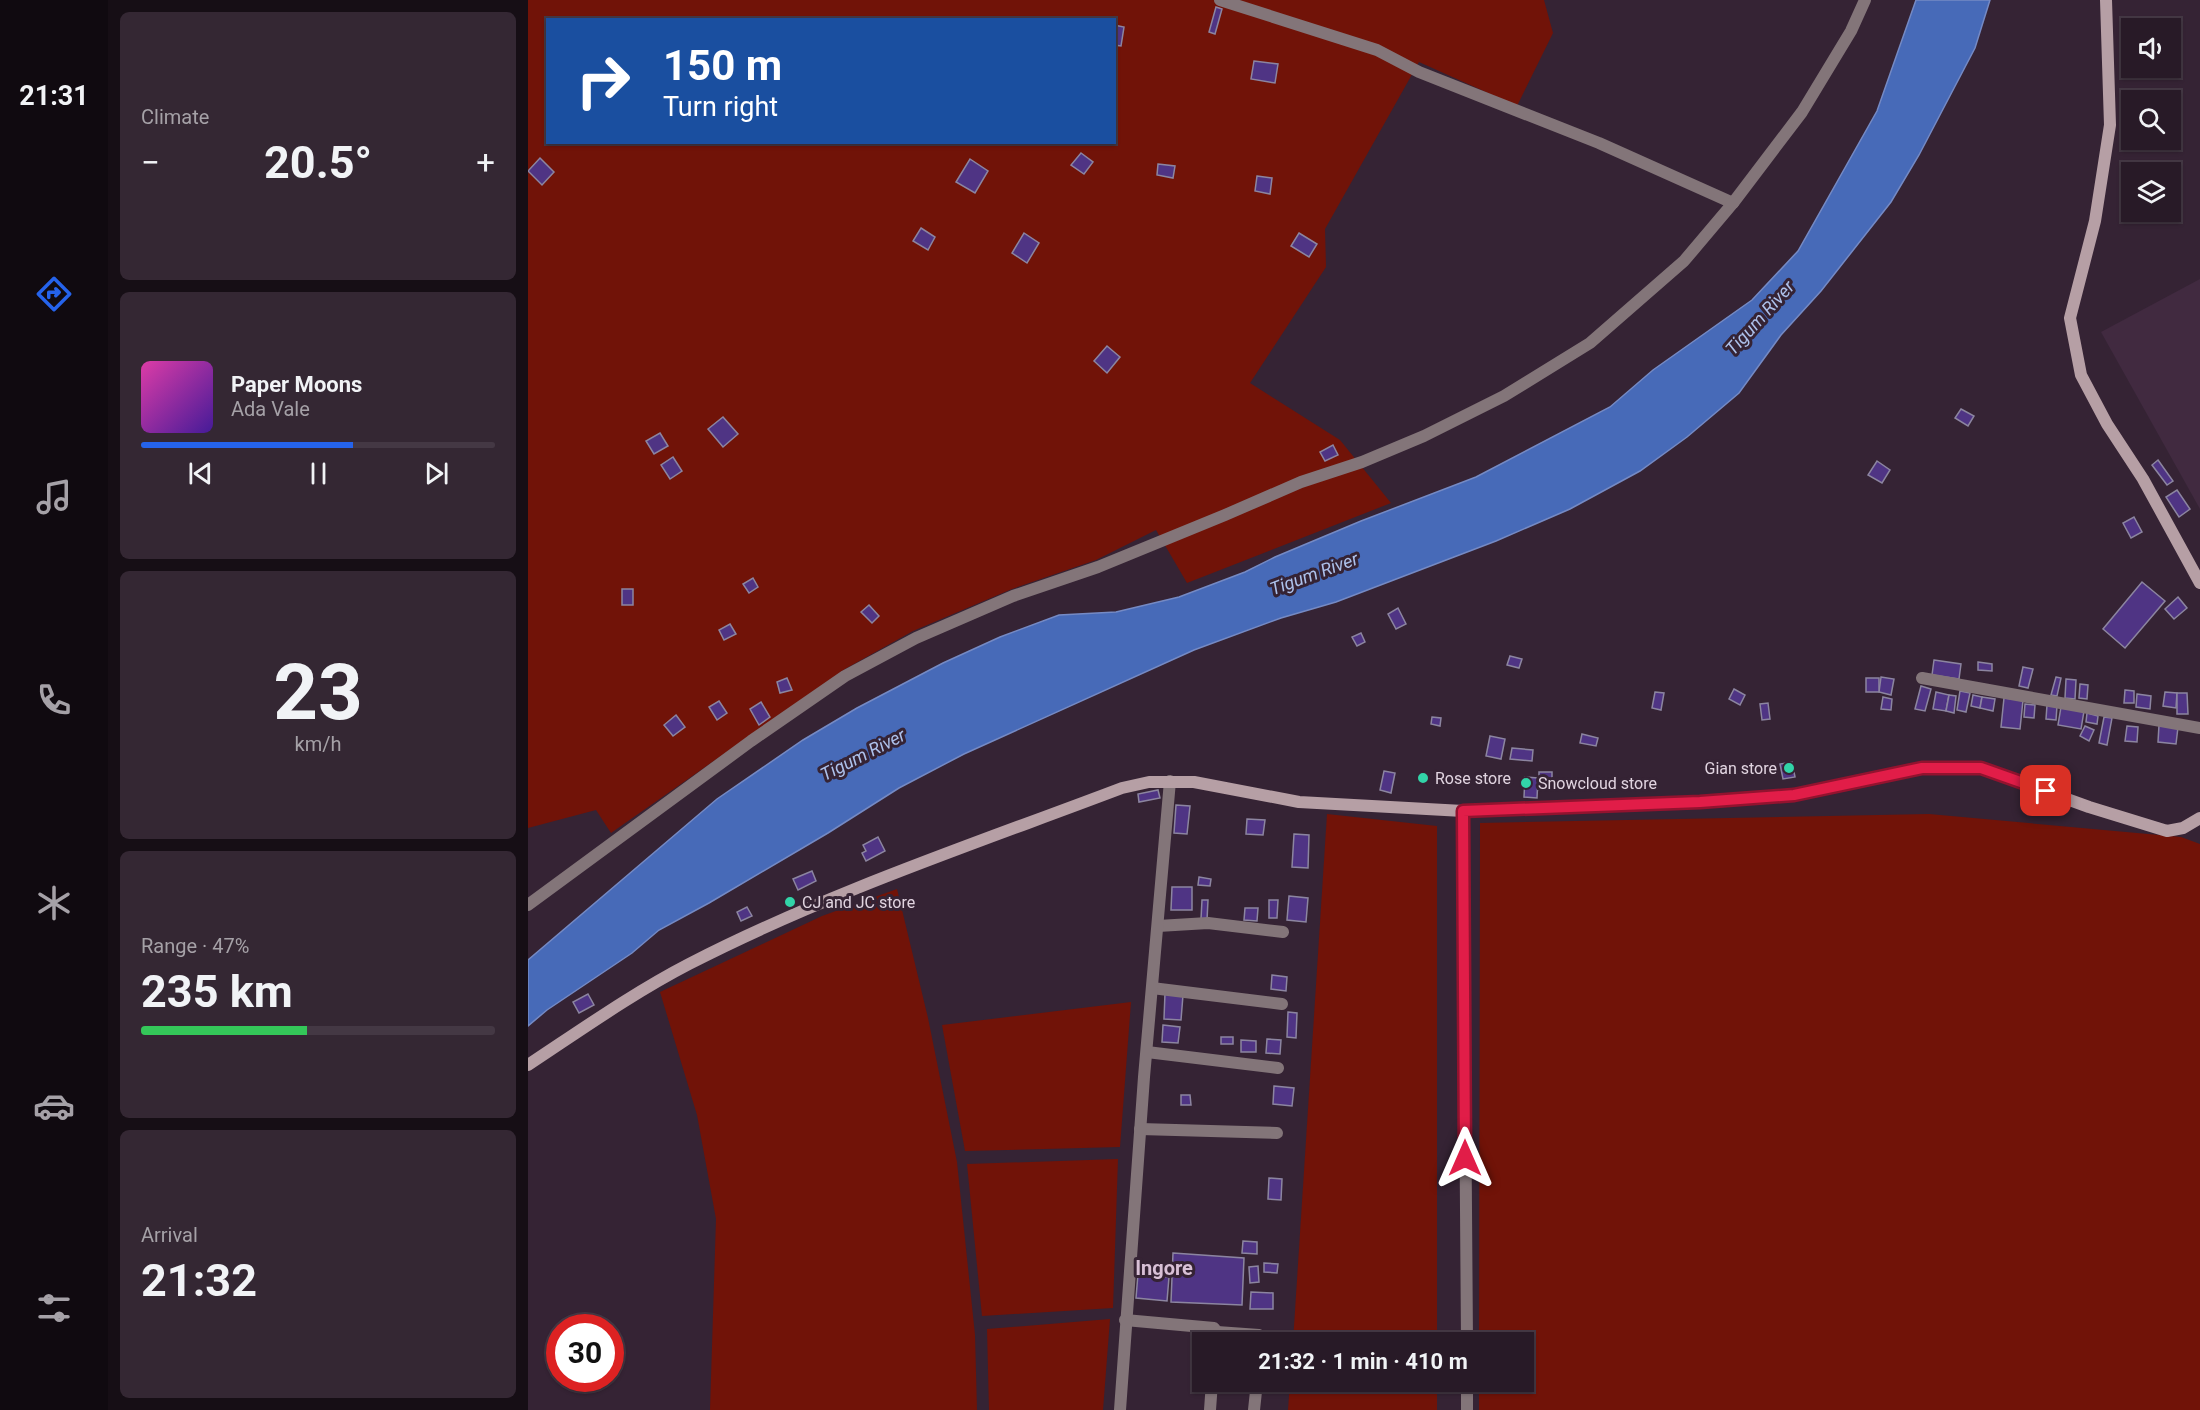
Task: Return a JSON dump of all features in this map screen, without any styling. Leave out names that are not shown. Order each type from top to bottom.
[{"type":"street","points":[[1220,0],[1377,50],[1419,72],[1599,143],[1733,203]]},
{"type":"street","points":[[528,905],[817,695],[845,676],[916,638],[1013,596],[1108,563],[1301,482],[1424,436],[1504,396],[1590,343],[1684,261],[1733,203],[1802,112],[1851,31],[1865,0]]},
{"type":"street","points":[[2106,0],[2110,125],[2095,221],[2070,318],[2081,375],[2107,424],[2143,479],[2200,583]]},
{"type":"street","points":[[1922,678],[2200,728]]},
{"type":"street","points":[[528,1065],[642,990],[691,963],[821,903],[1122,788],[1149,782],[1194,782],[1299,802],[1463,811],[1700,802],[1794,795],[1922,768],[1981,768],[2089,807],[2167,831],[2183,828],[2200,818]]},
{"type":"street","points":[[1120,1410],[1140,1129],[1170,781]]},
{"type":"street","points":[[1463,811],[1467,1332]]},
{"type":"street","points":[[1158,926],[1208,923],[1283,932]]},
{"type":"street","points":[[1152,988],[1282,1004]]},
{"type":"street","points":[[1147,1052],[1278,1068]]},
{"type":"street","points":[[1140,1129],[1277,1133]]},
{"type":"street","points":[[1125,1320],[1214,1328],[1215,1332]]},
{"type":"street","points":[[1210,1410],[1211,1392]]},
{"type":"street","points":[[1254,1410],[1256,1392]]},
{"type":"street","points":[[1467,1392],[1467,1410]]},
{"type":"shaded area","points":[[528,0],[1544,0],[1553,33],[1517,106],[1419,62],[1325,229],[1326,267],[1250,383],[1340,440],[1391,503],[1187,583],[1156,530],[1096,560],[1012,589],[913,631],[845,669],[611,833],[596,810],[528,828]]},
{"type":"shaded area","points":[[2200,279],[2200,509],[2101,332]]},
{"type":"shaded area","points":[[1327,814],[1437,826],[1437,1332],[1294,1332]]},
{"type":"shaded area","points":[[1929,814],[2181,837],[2200,844],[2200,1410],[1479,1410],[1479,1392],[1534,1392],[1534,1332],[1479,1332],[1480,823]]},
{"type":"shaded area","points":[[897,889],[928,1018],[957,1162],[975,1335],[977,1410],[710,1410],[716,1219],[697,1115],[660,992],[822,916]]},
{"type":"shaded area","points":[[1131,1002],[1120,1147],[965,1151],[942,1025]]},
{"type":"shaded area","points":[[1118,1159],[1113,1308],[982,1316],[967,1164]]},
{"type":"shaded area","points":[[1110,1319],[1103,1410],[989,1410],[987,1329]]},
{"type":"shaded area","points":[[1289,1392],[1437,1392],[1437,1410],[1288,1410]]},
{"type":"water","name":"Tigum River","points":[[1916,0],[1990,0],[1975,48],[1919,155],[1891,202],[1821,291],[1781,335],[1739,393],[1687,437],[1640,471],[1570,509],[1496,541],[1336,602],[1281,618],[1194,650],[964,754],[899,788],[828,833],[659,930],[632,953],[547,1010],[528,1026],[528,960],[717,799],[803,740],[857,708],[943,663],[1000,637],[1059,615],[1116,612],[1179,597],[1245,572],[1361,521],[1476,477],[1610,407],[1653,370],[1752,300],[1798,251],[1877,111]]},
{"type":"building","points":[[1216,7],[1222,9],[1215,34],[1209,32]]},
{"type":"building","points":[[1116,25],[1124,27],[1121,46],[1116,45]]},
{"type":"building","points":[[1254,61],[1278,64],[1275,83],[1251,79]]},
{"type":"building","points":[[1081,153],[1093,162],[1084,174],[1071,165]]},
{"type":"building","points":[[540,158],[554,172],[542,185],[528,171]]},
{"type":"building","points":[[970,159],[988,171],[975,193],[956,182]]},
{"type":"building","points":[[1158,164],[1175,166],[1173,178],[1157,175]]},
{"type":"building","points":[[1257,176],[1272,178],[1270,194],[1255,191]]},
{"type":"building","points":[[921,228],[935,237],[928,250],[913,241]]},
{"type":"building","points":[[1024,233],[1039,243],[1027,263],[1012,253]]},
{"type":"building","points":[[1299,233],[1317,244],[1309,257],[1291,246]]},
{"type":"building","points":[[1107,346],[1120,357],[1107,373],[1094,361]]},
{"type":"building","points":[[1961,409],[1974,416],[1968,426],[1955,418]]},
{"type":"building","points":[[723,417],[738,434],[723,447],[708,429]]},
{"type":"building","points":[[660,433],[668,446],[654,454],[646,441]]},
{"type":"building","points":[[1333,445],[1338,455],[1325,461],[1320,452]]},
{"type":"building","points":[[673,457],[682,471],[670,479],[661,465]]},
{"type":"building","points":[[2158,460],[2173,481],[2167,485],[2152,465]]},
{"type":"building","points":[[1877,461],[1890,470],[1882,483],[1868,475]]},
{"type":"building","points":[[2177,490],[2190,509],[2179,517],[2166,497]]},
{"type":"building","points":[[2134,517],[2142,532],[2131,538],[2123,523]]},
{"type":"building","points":[[753,578],[758,587],[749,593],[743,584]]},
{"type":"building","points":[[2142,582],[2165,601],[2125,648],[2103,629]]},
{"type":"building","points":[[622,589],[633,589],[633,605],[622,605]]},
{"type":"building","points":[[2178,597],[2187,608],[2174,619],[2165,609]]},
{"type":"building","points":[[869,605],[879,616],[872,623],[861,612]]},
{"type":"building","points":[[1398,608],[1406,624],[1396,629],[1388,614]]},
{"type":"building","points":[[730,624],[736,634],[724,640],[719,630]]},
{"type":"building","points":[[1361,633],[1365,642],[1357,646],[1352,637]]},
{"type":"building","points":[[1510,656],[1522,659],[1519,668],[1507,665]]},
{"type":"building","points":[[1934,660],[1961,664],[1959,679],[1932,675]]},
{"type":"building","points":[[1978,662],[1992,664],[1992,671],[1978,670]]},
{"type":"building","points":[[2023,667],[2033,669],[2028,688],[2019,686]]},
{"type":"building","points":[[1881,677],[1894,679],[1891,695],[1879,692]]},
{"type":"building","points":[[2056,677],[2061,678],[2057,696],[2051,695]]},
{"type":"building","points":[[787,678],[792,690],[780,693],[777,682]]},
{"type":"building","points":[[1866,678],[1879,678],[1879,692],[1866,692]]},
{"type":"building","points":[[2066,679],[2076,680],[2075,699],[2065,698]]},
{"type":"building","points":[[2080,684],[2088,685],[2087,699],[2079,698]]},
{"type":"building","points":[[1921,686],[1931,689],[1925,711],[1915,709]]},
{"type":"building","points":[[1734,689],[1745,695],[1740,705],[1729,699]]},
{"type":"building","points":[[2125,690],[2134,691],[2134,703],[2124,703]]},
{"type":"building","points":[[1960,691],[1970,693],[1966,712],[1957,710]]},
{"type":"building","points":[[1655,692],[1664,693],[1661,710],[1652,708]]},
{"type":"building","points":[[1936,692],[1949,695],[1946,711],[1933,709]]},
{"type":"building","points":[[2165,692],[2177,693],[2176,708],[2163,706]]},
{"type":"building","points":[[2177,693],[2187,693],[2188,714],[2177,714]]},
{"type":"building","points":[[2137,694],[2151,696],[2150,709],[2136,707]]},
{"type":"building","points":[[1949,695],[1956,696],[1954,713],[1946,711]]},
{"type":"building","points":[[1973,695],[1982,697],[1980,708],[1971,706]]},
{"type":"building","points":[[1883,697],[1892,699],[1891,710],[1881,709]]},
{"type":"building","points":[[1982,697],[1995,699],[1993,711],[1980,708]]},
{"type":"building","points":[[2004,698],[2023,700],[2020,729],[2001,727]]},
{"type":"building","points":[[719,701],[727,713],[717,720],[709,707]]},
{"type":"building","points":[[761,702],[770,717],[759,725],[750,709]]},
{"type":"building","points":[[1768,703],[1770,719],[1762,720],[1760,704]]},
{"type":"building","points":[[2025,704],[2035,705],[2034,718],[2024,717]]},
{"type":"building","points":[[2047,705],[2057,706],[2056,720],[2046,719]]},
{"type":"building","points":[[2061,707],[2084,711],[2081,729],[2058,725]]},
{"type":"building","points":[[2087,713],[2098,716],[2097,724],[2086,722]]},
{"type":"building","points":[[676,715],[685,727],[673,736],[664,725]]},
{"type":"building","points":[[1432,717],[1441,718],[1440,726],[1431,724]]},
{"type":"building","points":[[2104,717],[2112,718],[2107,745],[2099,743]]},
{"type":"building","points":[[2159,725],[2178,727],[2176,744],[2158,742]]},
{"type":"building","points":[[2085,726],[2094,730],[2089,741],[2080,736]]},
{"type":"building","points":[[2127,726],[2138,727],[2137,742],[2125,741]]},
{"type":"building","points":[[1582,734],[1598,738],[1596,746],[1580,743]]},
{"type":"building","points":[[1490,736],[1505,739],[1501,759],[1486,756]]},
{"type":"building","points":[[1512,748],[1533,750],[1532,761],[1510,759]]},
{"type":"building","points":[[1792,762],[1795,777],[1783,779],[1780,764]]},
{"type":"building","points":[[1384,771],[1395,773],[1391,793],[1380,790]]},
{"type":"building","points":[[1539,772],[1552,772],[1552,790],[1539,790]]},
{"type":"building","points":[[1525,777],[1538,778],[1537,798],[1524,797]]},
{"type":"building","points":[[1158,790],[1160,798],[1139,802],[1138,794]]},
{"type":"building","points":[[1176,805],[1190,806],[1187,834],[1174,833]]},
{"type":"building","points":[[1247,819],[1265,820],[1263,835],[1246,834]]},
{"type":"building","points":[[1294,834],[1309,835],[1308,868],[1292,867]]},
{"type":"building","points":[[878,837],[885,851],[866,861],[862,853],[866,851],[863,845]]},
{"type":"building","points":[[812,871],[816,881],[798,890],[793,879]]},
{"type":"building","points":[[1199,877],[1211,879],[1210,886],[1198,885]]},
{"type":"building","points":[[1172,887],[1192,887],[1192,910],[1171,910]]},
{"type":"building","points":[[1289,896],[1308,898],[1306,922],[1287,920]]},
{"type":"building","points":[[1202,900],[1208,900],[1207,920],[1201,919]]},
{"type":"building","points":[[1269,900],[1278,900],[1277,918],[1269,918]]},
{"type":"building","points":[[747,907],[752,916],[741,921],[737,912]]},
{"type":"building","points":[[1245,908],[1258,908],[1257,921],[1244,920]]},
{"type":"building","points":[[1272,975],[1287,977],[1286,991],[1271,989]]},
{"type":"building","points":[[1165,993],[1183,995],[1181,1020],[1164,1019]]},
{"type":"building","points":[[588,994],[594,1005],[579,1013],[573,1002]]},
{"type":"building","points":[[1288,1012],[1297,1013],[1296,1038],[1287,1037]]},
{"type":"building","points":[[1163,1025],[1180,1027],[1178,1043],[1162,1042]]},
{"type":"building","points":[[1221,1037],[1233,1037],[1233,1044],[1221,1044]]},
{"type":"building","points":[[1267,1039],[1281,1040],[1280,1054],[1266,1053]]},
{"type":"building","points":[[1241,1040],[1256,1041],[1256,1052],[1241,1052]]},
{"type":"building","points":[[1274,1086],[1294,1088],[1292,1106],[1273,1104]]},
{"type":"building","points":[[1181,1095],[1190,1095],[1191,1105],[1181,1105]]},
{"type":"building","points":[[1269,1178],[1282,1179],[1281,1200],[1268,1199]]},
{"type":"building","points":[[1243,1241],[1257,1242],[1257,1254],[1242,1253]]},
{"type":"building","points":[[1173,1253],[1244,1258],[1242,1305],[1171,1302]]},
{"type":"building","points":[[1264,1263],[1278,1264],[1277,1273],[1264,1272]]},
{"type":"building","points":[[1258,1266],[1259,1282],[1250,1283],[1249,1267]]},
{"type":"building","points":[[1138,1274],[1169,1277],[1167,1301],[1136,1298]]},
{"type":"building","points":[[1251,1292],[1273,1293],[1273,1309],[1250,1309]]},
{"type":"place","name":"Gian store","points":[[1789,768]]},
{"type":"place","name":"Rose store","points":[[1423,778]]},
{"type":"place","name":"Snowcloud store","points":[[1526,783]]},
{"type":"place","name":"CJ and JC store","points":[[790,902]]},
{"type":"district","name":"Ingore","points":[[1164,1268]]},
{"type":"route","points":[[1465,1158],[1463,811],[1700,802],[1794,795],[1922,768],[1981,768],[2046,791]]}]
